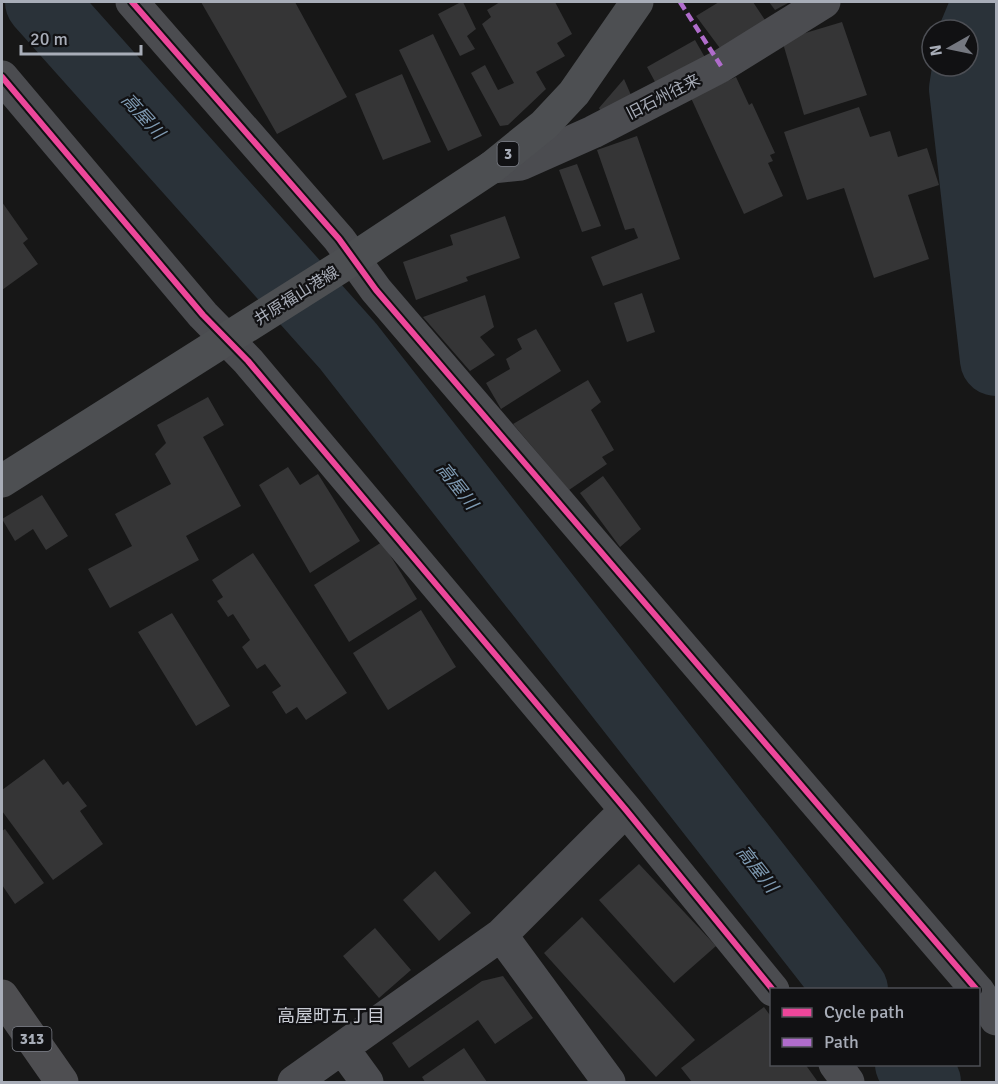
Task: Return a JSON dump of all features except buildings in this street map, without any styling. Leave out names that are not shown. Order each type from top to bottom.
[{"type":"highway","name":"313","points":[[2,996],[62,1083]]},
{"type":"main road","name":"井原福山港線","points":[[2,481],[347,263],[492,167],[544,125],[574,93],[637,2]]},
{"type":"street","points":[[132,2],[339,239],[347,263],[384,299],[976,988]]},
{"type":"street","name":"旧石州往来","points":[[492,167],[521,164],[584,137],[721,66],[824,2]]},
{"type":"street","points":[[2,77],[203,315],[235,334],[771,988]]},
{"type":"street","points":[[294,1083],[501,935],[626,810]]},
{"type":"street","points":[[501,935],[609,1083]]},
{"type":"street","points":[[980,993],[996,1019]]},
{"type":"street","points":[[343,1048],[367,1083]]},
{"type":"street","points":[[836,1066],[848,1083]]},
{"type":"waterway","name":"高屋川","points":[[41,2],[348,346],[850,988]]},
{"type":"waterway","points":[[988,2],[973,38],[965,89],[996,360]]},
{"type":"waterway","name":"高屋川","points":[[913,1066],[925,1082]]},
{"type":"marked path","points":[[680,2],[721,66]]},
{"type":"cycle path","points":[[132,2],[339,239],[376,290],[975,988]]},
{"type":"cycle path","points":[[2,77],[203,315],[248,361],[626,810],[771,988]]},
{"type":"district","name":"高屋町五丁目","points":[[331,1016]]}]
